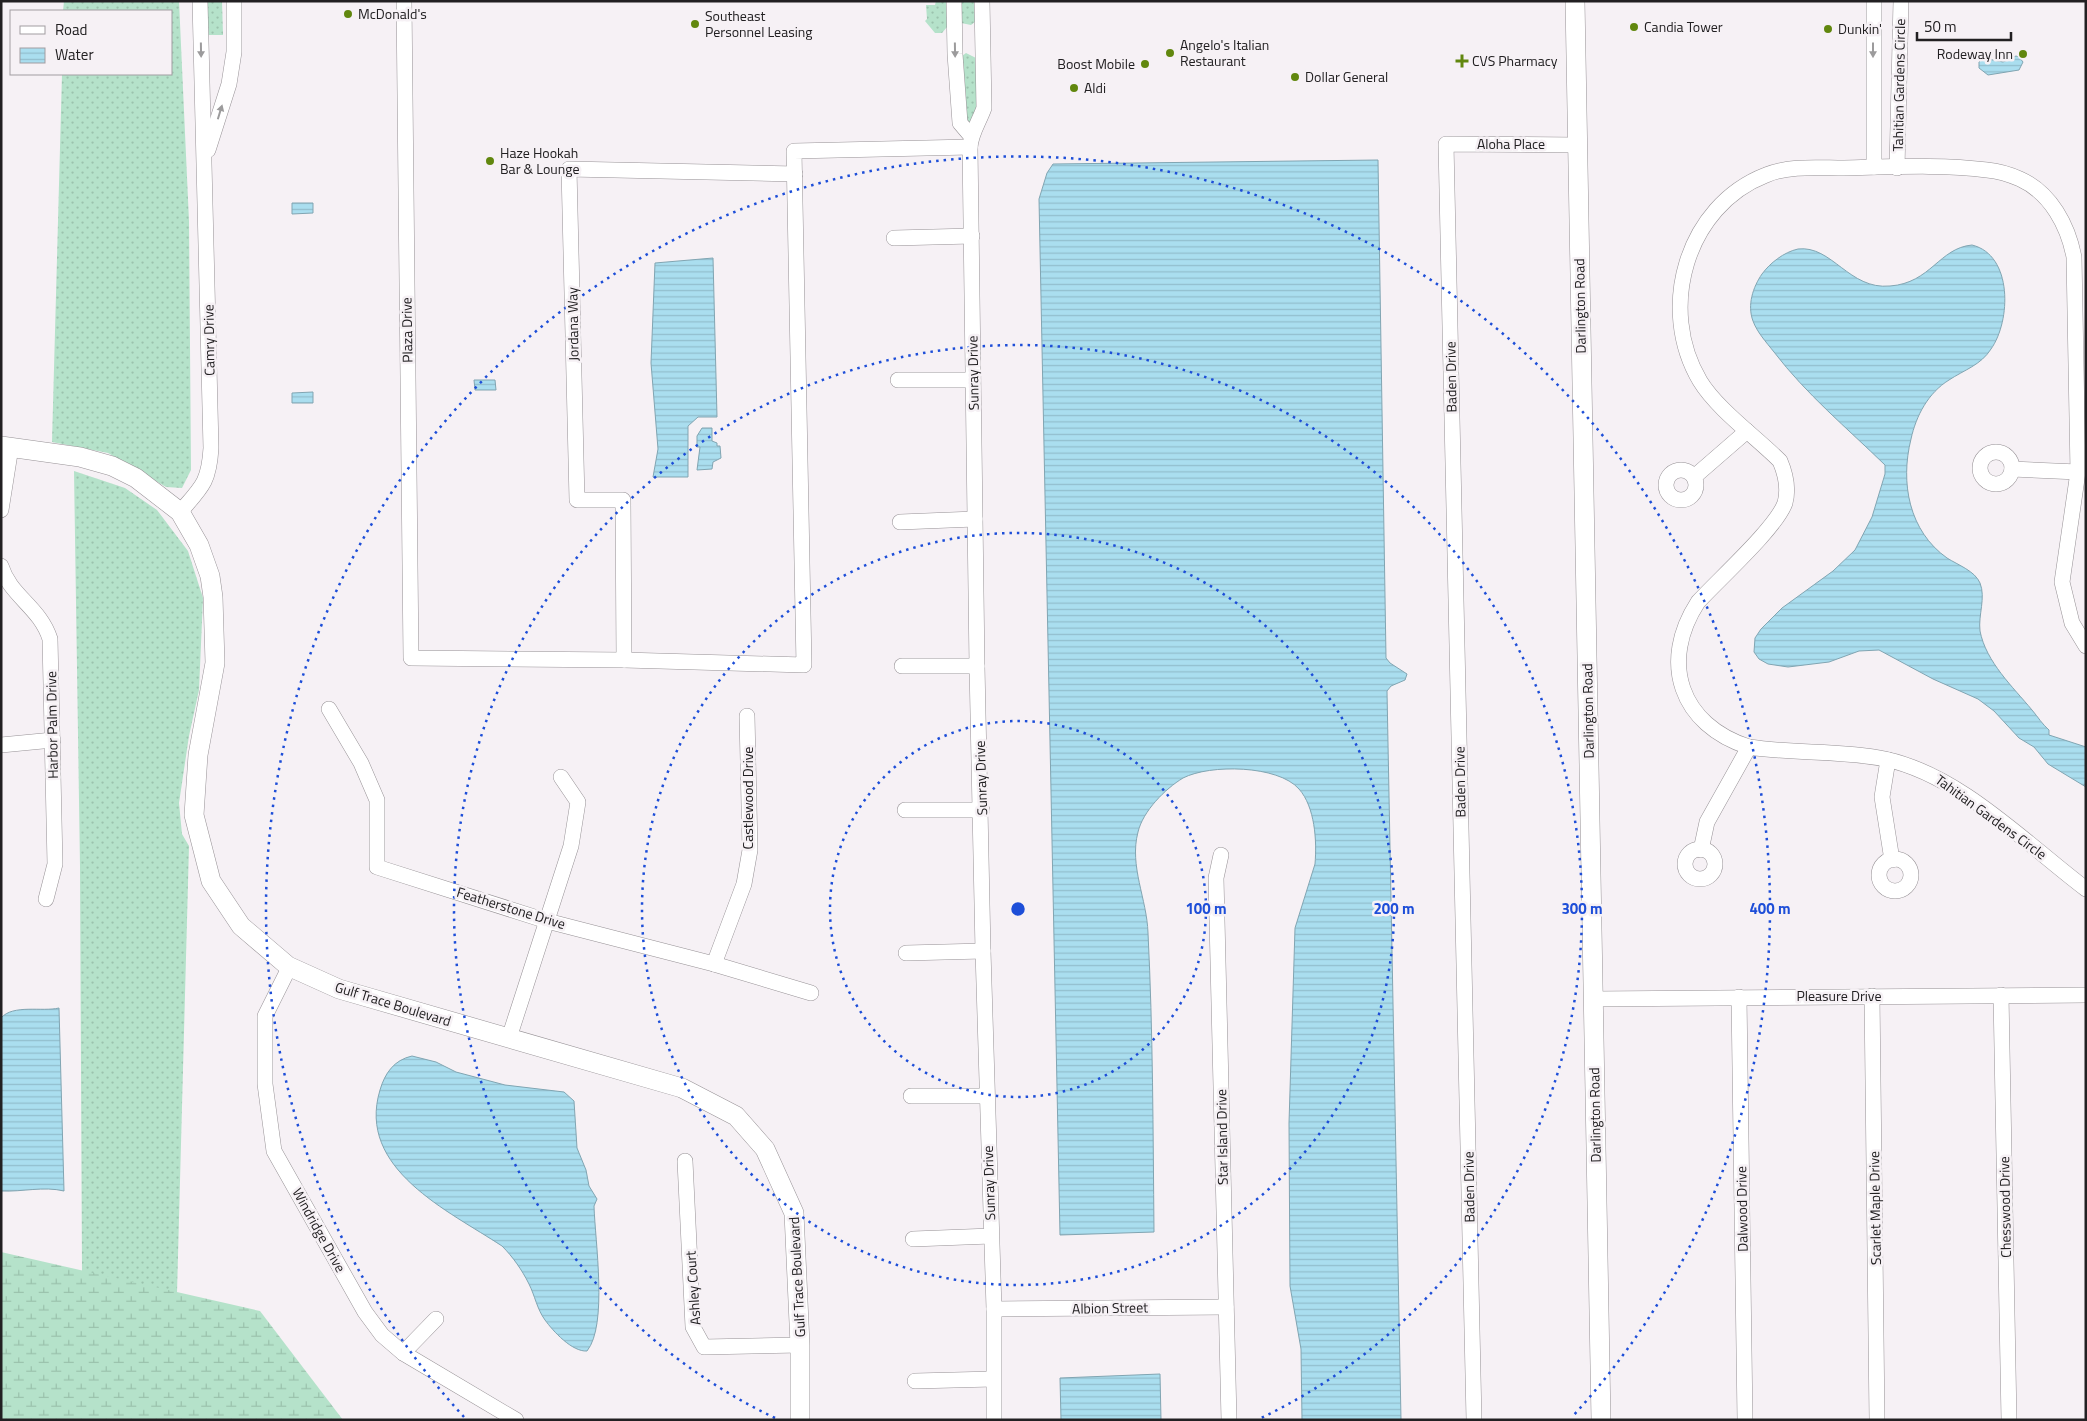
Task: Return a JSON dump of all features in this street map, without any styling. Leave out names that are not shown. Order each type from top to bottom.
[{"type":"street","name":"Camry Drive","points":[[180,512],[204,485],[210,471],[206,158],[202,107],[200,1]]},
{"type":"street","name":"Camry Drive","points":[[206,158],[229,84],[234,52],[234,1]]},
{"type":"street","name":"Plaza Drive","points":[[404,1],[411,658],[624,660]]},
{"type":"street","name":"Sunray Drive","points":[[954,1],[955,54],[960,123],[971,142]]},
{"type":"street","name":"Sunray Drive","points":[[982,1],[984,108],[971,142],[973,380],[983,951],[994,1309],[994,1420]]},
{"type":"street","name":"Darlington Road","points":[[1575,1],[1602,1420]]},
{"type":"street","name":"Tahitian Gardens Circle","points":[[1874,1],[1874,168]]},
{"type":"street","name":"Tahitian Gardens Circle","points":[[1897,168],[1901,1]]},
{"type":"street","points":[[1874,136],[1898,136]]},
{"type":"street","points":[[624,660],[804,664],[794,151],[971,142]]},
{"type":"street","name":"Aloha Place","points":[[1446,144],[1577,145]]},
{"type":"street","name":"Baden Drive","points":[[1446,144],[1474,1420]]},
{"type":"street","name":"Tahitian Gardens Circle","points":[[2086,646],[2072,623],[2062,582],[2078,472],[2074,257],[2069,237],[2060,216],[2042,195],[2020,179],[1989,170],[1897,168],[1793,169],[1765,175],[1744,185],[1722,204],[1698,233],[1692,244],[1682,284],[1681,317],[1684,341],[1701,382],[1747,431],[1780,462],[1787,481],[1785,501],[1771,525],[1698,602],[1686,623],[1678,661],[1682,687],[1694,711],[1722,736],[1749,747],[1888,760],[1926,771],[1941,779],[2086,888]]},
{"type":"street","name":"Jordana Way","points":[[624,660],[623,500],[577,500],[569,169],[795,174]]},
{"type":"street","points":[[894,238],[972,236]]},
{"type":"street","points":[[898,380],[973,380]]},
{"type":"street","points":[[1694,477],[1747,431]]},
{"type":"street","points":[[1,510],[6,446]]},
{"type":"street","name":"Gulf Trace Boulevard","points":[[6,446],[80,457],[112,466],[136,478],[180,512],[199,545],[210,576],[215,623],[215,663],[198,755],[194,815],[211,881],[241,926],[290,966],[339,989],[682,1088],[736,1116],[765,1149],[794,1213],[800,1345],[800,1420]]},
{"type":"street","points":[[2012,469],[2078,472]]},
{"type":"street","points":[[900,522],[975,519]]},
{"type":"street","name":"Harbor Palm Drive","points":[[1,566],[11,586],[38,613],[50,639],[55,864],[46,899]]},
{"type":"street","points":[[902,666],[977,666]]},
{"type":"street","name":"Featherstone Drive","points":[[329,709],[361,764],[377,800],[377,867],[547,920],[714,964],[811,993]]},
{"type":"street","name":"Castlewood Drive","points":[[714,964],[744,884],[750,850],[747,716]]},
{"type":"street","points":[[1,745],[53,740]]},
{"type":"street","points":[[1701,850],[1706,822],[1749,747]]},
{"type":"street","points":[[1888,760],[1882,797],[1892,860]]},
{"type":"street","points":[[509,1038],[571,846],[578,802],[561,776]]},
{"type":"street","points":[[905,810],[982,810]]},
{"type":"street","name":"Star Island Drive","points":[[1221,855],[1216,878],[1229,1420]]},
{"type":"street","points":[[906,953],[983,951]]},
{"type":"street","name":"Windridge Drive","points":[[290,966],[265,1016],[265,1084],[274,1151],[366,1312],[382,1336],[403,1353],[516,1420]]},
{"type":"street","name":"Chesswood Drive","points":[[2001,995],[2009,1420]]},
{"type":"street","name":"Pleasure Drive","points":[[1593,999],[2086,995]]},
{"type":"street","name":"Scarlet Maple Drive","points":[[1872,996],[1877,1420]]},
{"type":"street","name":"Dalwood Drive","points":[[1739,997],[1745,1420]]},
{"type":"street","points":[[911,1096],[987,1096]]},
{"type":"street","name":"Ashley Court","points":[[685,1161],[693,1327],[704,1347],[800,1345]]},
{"type":"street","points":[[913,1239],[991,1236]]},
{"type":"street","name":"Albion Street","points":[[994,1309],[1226,1307]]},
{"type":"street","points":[[403,1353],[436,1319]]},
{"type":"street","points":[[915,1381],[993,1379]]},
{"type":"green space","points":[[64,1],[179,1],[189,221],[191,470],[182,488],[166,487],[108,453],[52,442],[62,75],[172,75],[172,10],[63,10]]},
{"type":"green space","points":[[208,1],[222,1],[223,35],[208,35]]},
{"type":"green space","points":[[936,1],[947,1],[947,27],[942,33],[935,33],[925,21],[927,19],[926,5],[935,5]]},
{"type":"green space","points":[[960,1],[975,1],[976,21],[971,25],[961,23]]},
{"type":"green space","points":[[966,53],[976,58],[977,115],[976,120],[967,124],[962,56]]},
{"type":"green space","points":[[74,471],[125,488],[157,510],[188,551],[203,598],[199,690],[189,736],[179,803],[182,834],[189,846],[177,1293],[82,1272],[80,866]]},
{"type":"green space","points":[[1,1252],[260,1311],[343,1420],[1,1420]]},
{"type":"water","points":[[2016,56],[2023,62],[2019,70],[1988,75],[1979,68],[1979,62],[1983,58],[2003,62]]},
{"type":"water","points":[[1378,160],[1386,658],[1390,663],[1407,674],[1405,680],[1391,686],[1387,691],[1401,1420],[1302,1420],[1301,1349],[1290,1286],[1289,1123],[1295,928],[1315,864],[1316,845],[1309,805],[1299,789],[1289,781],[1276,775],[1243,769],[1210,770],[1195,773],[1183,778],[1162,794],[1145,816],[1138,832],[1136,857],[1147,920],[1150,970],[1154,1232],[1060,1235],[1039,199],[1047,173],[1053,164]]},
{"type":"water","points":[[292,203],[313,203],[313,213],[292,214]]},
{"type":"water","points":[[1972,245],[1985,251],[1995,262],[2001,275],[2005,306],[2002,322],[1998,337],[1987,355],[1935,391],[1920,414],[1913,430],[1908,456],[1908,489],[1911,505],[1916,520],[1934,547],[1978,579],[1982,589],[1980,631],[1988,653],[2001,674],[2049,730],[2049,735],[2086,747],[2086,787],[2048,764],[2034,747],[2019,738],[1994,711],[1978,699],[1933,679],[1879,650],[1859,651],[1829,662],[1788,667],[1768,664],[1759,659],[1754,652],[1755,638],[1761,629],[1782,608],[1833,571],[1855,550],[1872,517],[1885,474],[1885,465],[1800,382],[1759,333],[1751,315],[1751,303],[1759,279],[1778,258],[1798,249],[1810,250],[1821,254],[1863,281],[1876,285],[1904,284],[1915,279],[1951,252]]},
{"type":"water","points":[[713,258],[717,417],[698,417],[688,426],[688,477],[653,477],[658,449],[651,363],[655,263]]},
{"type":"water","points":[[474,380],[495,380],[496,390],[475,390]]},
{"type":"water","points":[[313,392],[313,403],[292,403],[292,393]]},
{"type":"water","points":[[702,428],[712,428],[712,441],[717,443],[717,446],[720,446],[721,458],[713,462],[712,469],[697,470],[700,447],[697,447],[697,436]]},
{"type":"water","points":[[59,1008],[64,1191],[48,1189],[1,1191],[1,1018],[13,1011]]},
{"type":"water","points":[[412,1056],[436,1062],[456,1072],[505,1085],[564,1092],[574,1101],[577,1148],[586,1170],[589,1186],[597,1199],[594,1206],[599,1303],[593,1339],[587,1351],[569,1345],[548,1325],[523,1274],[514,1259],[502,1246],[434,1202],[412,1184],[394,1165],[381,1143],[376,1118],[380,1090],[391,1068],[400,1061]]},
{"type":"water","points":[[1160,1374],[1161,1420],[1061,1420],[1060,1378]]},
{"type":"place","name":"McDonald's","points":[[348,14]]},
{"type":"place","name":"Southeast Personnel Leasing","points":[[695,24]]},
{"type":"place","name":"Candia Tower","points":[[1634,27]]},
{"type":"place","name":"Dunkin'","points":[[1828,29]]},
{"type":"place","name":"Angelo's Italian Restaurant","points":[[1170,53]]},
{"type":"place","name":"Rodeway Inn","points":[[2023,54]]},
{"type":"place","name":"CVS Pharmacy","points":[[1462,61]]},
{"type":"place","name":"Boost Mobile","points":[[1145,64]]},
{"type":"place","name":"Dollar General","points":[[1295,77]]},
{"type":"place","name":"Aldi","points":[[1074,88]]},
{"type":"place","name":"Haze Hookah Bar & Lounge","points":[[490,161]]}]
